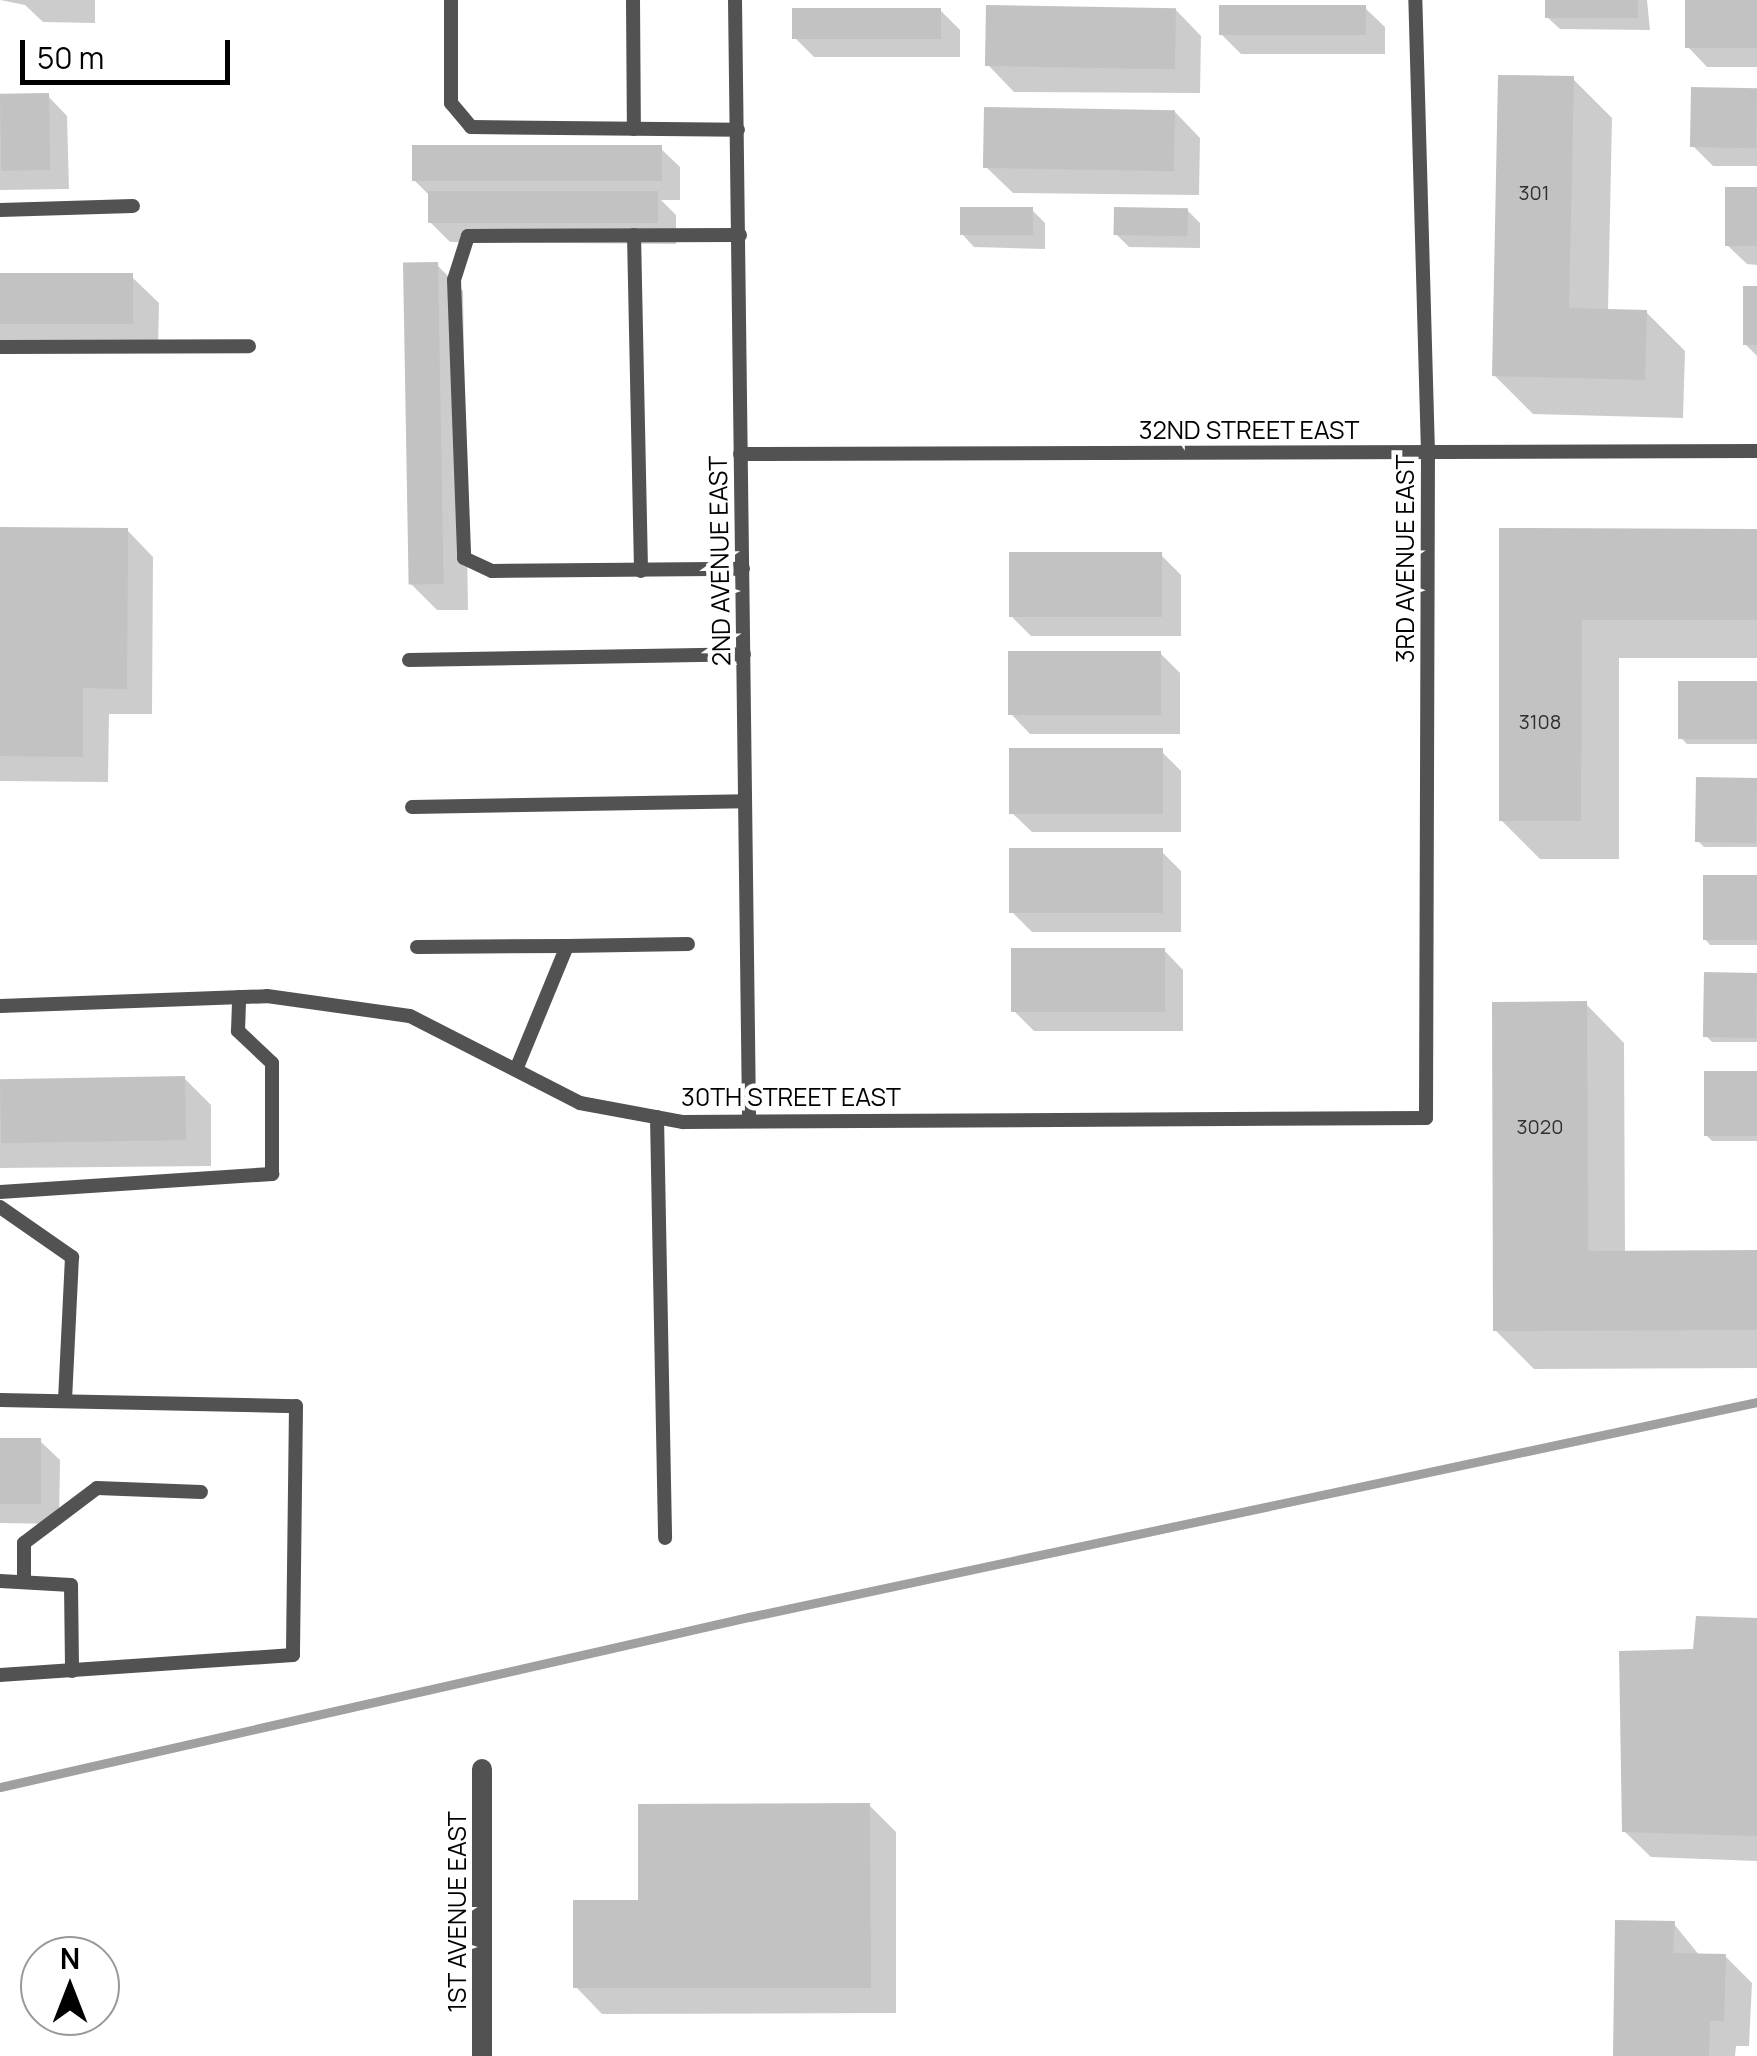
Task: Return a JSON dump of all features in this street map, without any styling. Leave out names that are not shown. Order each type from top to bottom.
[{"type":"street","name":"1ST AVENUE EAST","points":[[482,1769],[482,2056]]},
{"type":"lane","points":[[451,0],[451,103],[471,128],[738,130]]},
{"type":"lane","points":[[633,0],[634,129]]},
{"type":"lane","name":"2ND AVENUE EAST","points":[[735,0],[749,1121]]},
{"type":"lane","name":"3RD AVENUE EAST","points":[[1415,0],[1428,453],[1426,1118]]},
{"type":"lane","points":[[0,210],[132,206]]},
{"type":"lane","points":[[634,235],[641,572]]},
{"type":"lane","points":[[740,236],[468,236],[454,280],[464,558],[492,571],[743,569]]},
{"type":"lane","points":[[0,346],[249,346]]},
{"type":"lane","name":"32ND STREET EAST","points":[[740,454],[1757,451]]},
{"type":"lane","points":[[409,660],[744,654]]},
{"type":"lane","points":[[412,806],[745,800]]},
{"type":"lane","points":[[417,947],[688,944]]},
{"type":"lane","points":[[516,1070],[568,946]]},
{"type":"lane","points":[[0,1192],[272,1174],[272,1063],[238,1031],[239,997]]},
{"type":"lane","name":"30TH STREET EAST","points":[[0,1006],[239,997],[410,1016],[580,1103],[657,1117],[749,1121],[1426,1118]]},
{"type":"lane","points":[[657,1117],[665,1538]]},
{"type":"lane","points":[[0,1207],[72,1257],[65,1401]]},
{"type":"lane","points":[[0,1400],[296,1406],[292,1655],[0,1674]]},
{"type":"lane","points":[[24,1582],[24,1543],[97,1488],[201,1492]]},
{"type":"lane","points":[[0,1582],[71,1585],[72,1671]]},
{"type":"building","points":[[1545,0],[1638,0],[1638,18],[1545,18]]},
{"type":"building","points":[[1685,0],[1757,0],[1757,48],[1685,48]]},
{"type":"building","points":[[986,5],[1176,8],[1175,69],[985,66]]},
{"type":"building","points":[[1219,5],[1366,5],[1366,35],[1219,35]]},
{"type":"building","points":[[792,8],[941,8],[941,39],[792,39]]},
{"type":"building","points":[[1498,75],[1574,76],[1569,308],[1647,310],[1645,380],[1492,376]]},
{"type":"building","points":[[1691,87],[1757,88],[1756,148],[1690,147]]},
{"type":"building","points":[[49,93],[50,170],[1,171],[0,94]]},
{"type":"building","points":[[984,107],[1175,110],[1174,171],[983,168]]},
{"type":"building","points":[[412,145],[662,145],[662,181],[412,181]]},
{"type":"building","points":[[1725,187],[1757,187],[1757,246],[1725,246]]},
{"type":"building","points":[[428,191],[658,191],[658,223],[428,223]]},
{"type":"building","points":[[960,207],[1033,207],[1033,235],[960,235]]},
{"type":"building","points":[[1114,207],[1188,208],[1188,236],[1114,235]]},
{"type":"building","points":[[438,262],[444,584],[409,585],[403,263]]},
{"type":"building","points":[[0,273],[133,273],[133,324],[0,324]]},
{"type":"building","points":[[1743,286],[1757,286],[1757,345],[1743,345]]},
{"type":"building","points":[[0,527],[128,528],[127,689],[83,688],[83,757],[0,756]]},
{"type":"building","points":[[1499,528],[1757,529],[1757,620],[1582,620],[1581,821],[1499,821]]},
{"type":"building","points":[[1009,552],[1162,552],[1162,617],[1009,617]]},
{"type":"building","points":[[1008,651],[1161,651],[1161,715],[1008,715]]},
{"type":"building","points":[[1678,681],[1757,681],[1757,739],[1678,739]]},
{"type":"building","points":[[1009,748],[1163,748],[1163,814],[1009,814]]},
{"type":"building","points":[[1696,777],[1757,778],[1756,843],[1695,842]]},
{"type":"building","points":[[1009,848],[1163,848],[1163,913],[1009,913]]},
{"type":"building","points":[[1703,875],[1757,875],[1757,940],[1703,940]]},
{"type":"building","points":[[1011,948],[1165,948],[1165,1012],[1011,1012]]},
{"type":"building","points":[[1704,972],[1757,973],[1756,1038],[1703,1037]]},
{"type":"building","points":[[1587,1001],[1588,1251],[1757,1250],[1757,1330],[1493,1331],[1492,1002]]},
{"type":"building","points":[[1704,1071],[1757,1071],[1757,1136],[1704,1136]]},
{"type":"building","points":[[185,1076],[186,1140],[1,1143],[0,1079]]},
{"type":"building","points":[[0,1438],[41,1438],[41,1504],[0,1504]]},
{"type":"building","points":[[1696,1616],[1757,1618],[1757,1836],[1622,1832],[1619,1651],[1693,1649]]},
{"type":"building","points":[[870,1803],[871,1988],[573,1988],[573,1900],[638,1900],[638,1804]]},
{"type":"building","points":[[1615,1920],[1675,1921],[1673,1953],[1726,1954],[1724,2021],[1710,2021],[1709,2056],[1613,2056]]},
{"type":"waterway","points":[[0,1787],[749,1617],[1757,1402]]}]
